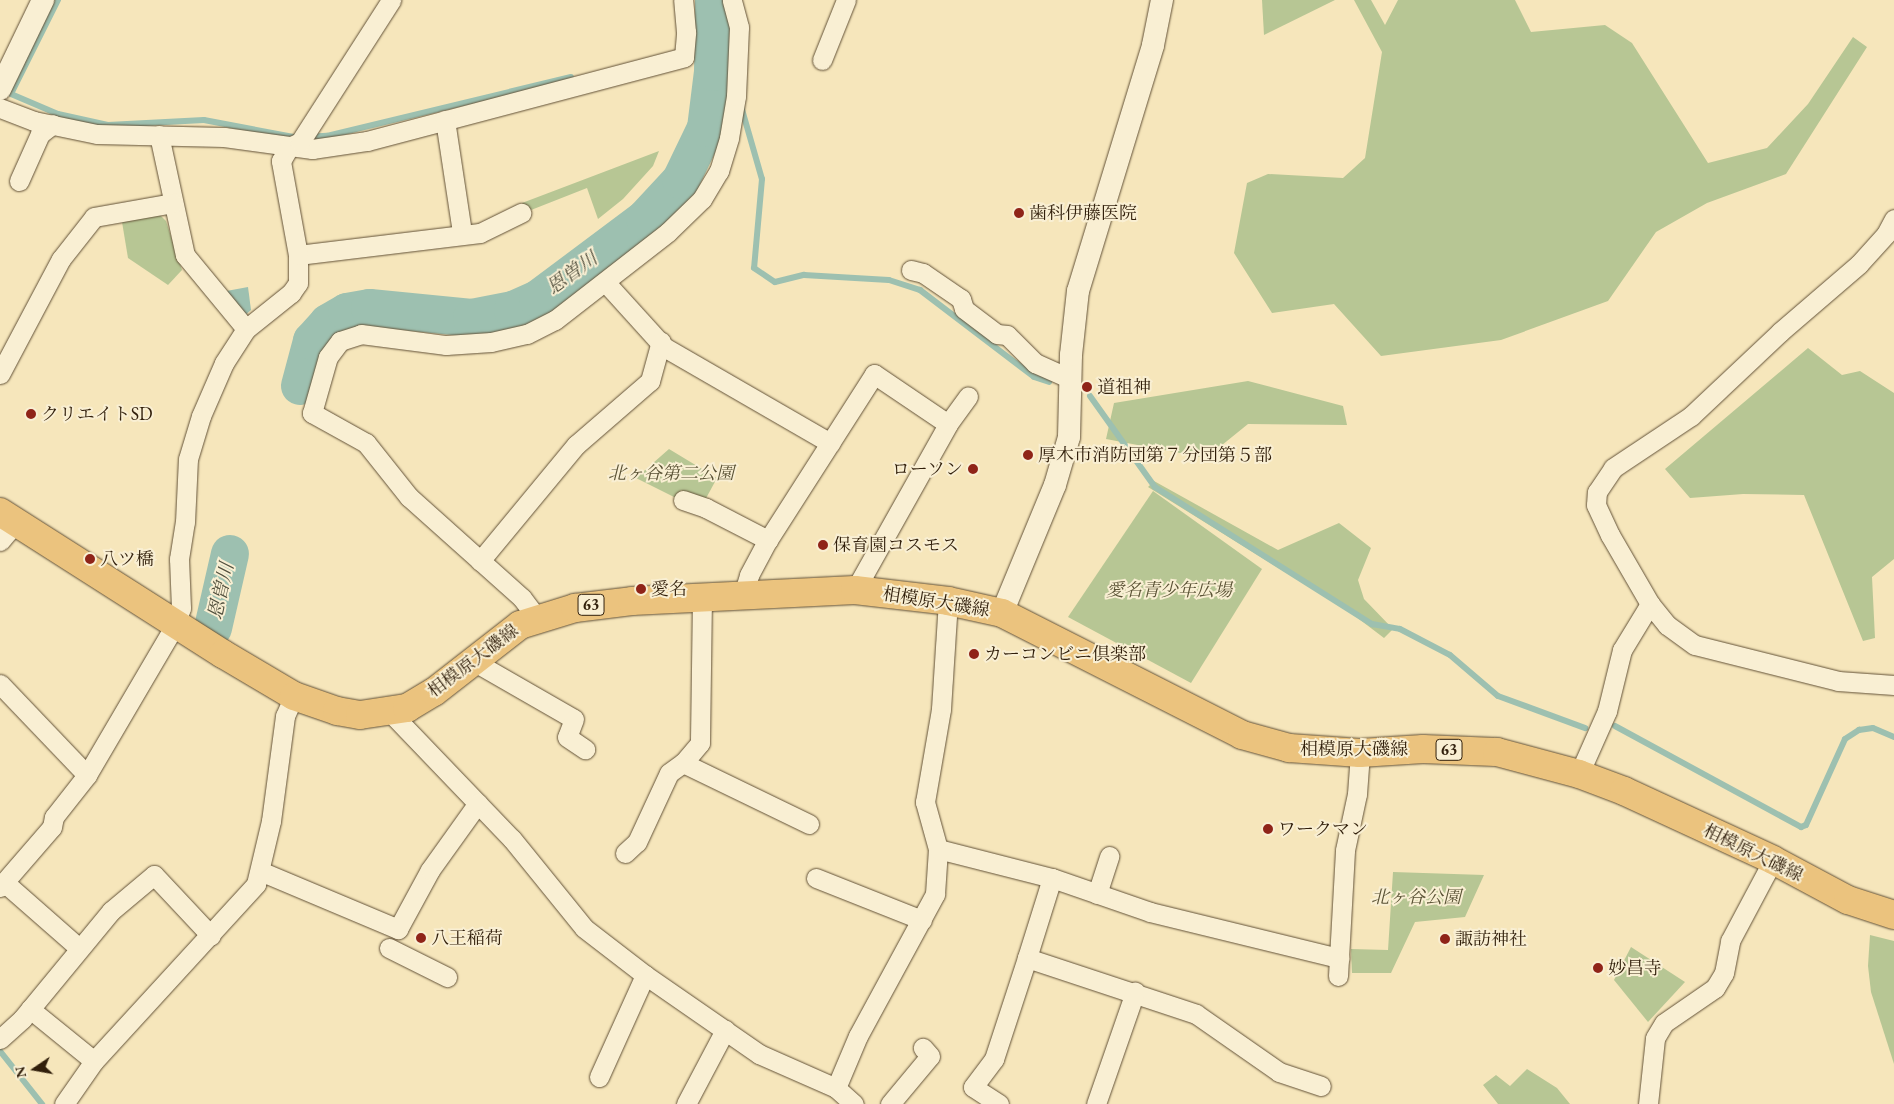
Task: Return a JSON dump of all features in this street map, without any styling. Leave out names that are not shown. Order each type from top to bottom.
[{"type":"main road","name":"相模原大磯線","points":[[5,525],[180,626],[294,696],[337,711],[360,715],[407,708],[434,692],[506,633],[537,618],[600,604],[855,590],[948,601],[1002,613],[1242,735],[1289,748],[1360,753],[1423,749],[1497,752],[1579,774],[1624,791],[1773,860],[1848,900],[1894,916]]},
{"type":"street","points":[[0,89],[43,0]]},
{"type":"street","points":[[79,948],[2,885],[52,827],[54,817],[87,775],[180,626],[179,559],[185,522],[188,459],[224,363],[246,328],[290,293],[298,283],[298,256],[282,161],[298,141],[391,0]]},
{"type":"street","points":[[0,108],[34,121],[97,134],[298,141],[312,149],[366,140],[684,57],[686,32],[683,0]]},
{"type":"street","points":[[537,618],[522,598],[409,497],[366,443],[312,413],[328,357],[340,341],[361,334],[446,345],[492,342],[527,334],[555,320],[606,283],[702,199],[719,171],[736,96],[739,27],[732,0]]},
{"type":"street","points":[[822,60],[846,0]]},
{"type":"street","points":[[1002,613],[1055,485],[1069,436],[1070,379],[1078,291],[1153,46],[1162,0]]},
{"type":"street","points":[[445,120],[462,234]]},
{"type":"street","points":[[19,181],[40,134],[53,124]]},
{"type":"street","points":[[159,135],[185,255],[246,328]]},
{"type":"street","points":[[0,374],[60,259],[94,217],[173,203]]},
{"type":"street","points":[[298,256],[480,233],[521,213]]},
{"type":"street","points":[[1894,219],[1886,234],[1859,264],[1780,332],[1691,416],[1613,468],[1597,492],[1596,505],[1610,535],[1650,604],[1667,625],[1695,645],[1838,681],[1894,685]]},
{"type":"street","points":[[911,270],[923,273],[961,298],[964,308],[997,334],[1007,335],[1035,363],[1070,379]]},
{"type":"street","points":[[606,283],[664,346],[830,443]]},
{"type":"street","points":[[480,561],[576,444],[650,380],[661,341]]},
{"type":"street","points":[[743,595],[749,576],[768,540],[874,374],[948,424]]},
{"type":"street","points":[[855,590],[948,424],[968,396]]},
{"type":"street","points":[[682,500],[706,508],[768,540]]},
{"type":"street","points":[[625,853],[637,842],[669,773],[683,763],[700,743],[702,597]]},
{"type":"street","points":[[836,1088],[858,1036],[935,894],[938,849],[925,802],[941,709],[948,601]]},
{"type":"street","points":[[1579,774],[1607,711],[1622,650],[1650,604]]},
{"type":"street","points":[[473,661],[574,719],[567,737],[585,749]]},
{"type":"street","points":[[5,682],[87,775]]},
{"type":"street","points":[[64,1104],[94,1061],[211,936],[256,884],[271,821],[285,716],[294,696]]},
{"type":"street","points":[[390,712],[478,803],[560,894],[584,928],[645,975],[759,1054],[836,1088],[854,1104]]},
{"type":"street","points":[[938,849],[1052,878],[1150,912],[1338,967],[1345,850],[1357,794],[1360,753]]},
{"type":"street","points":[[683,763],[775,803],[809,824]]},
{"type":"street","points":[[448,977],[387,952],[430,870],[478,803]]},
{"type":"street","points":[[1097,894],[1108,856]]},
{"type":"street","points":[[1648,1104],[1655,1038],[1664,1023],[1715,988],[1724,973],[1730,941],[1773,860]]},
{"type":"street","points":[[260,871],[398,929]]},
{"type":"street","points":[[0,1039],[30,1009],[111,911],[154,875],[211,936]]},
{"type":"street","points":[[816,878],[922,920]]},
{"type":"street","points":[[999,1104],[973,1087],[994,1060],[1052,878]]},
{"type":"street","points":[[1026,958],[1196,1014],[1280,1072],[1321,1086]]},
{"type":"street","points":[[606,1071],[645,975]]},
{"type":"street","points":[[1096,1104],[1134,992]]},
{"type":"street","points":[[30,1009],[94,1061]]},
{"type":"street","points":[[686,1104],[725,1030]]},
{"type":"street","points":[[890,1104],[930,1056],[923,1048]]},
{"type":"green space","points":[[1262,0],[1335,0],[1264,35]]},
{"type":"green space","points":[[1354,0],[1371,0],[1385,25],[1398,0],[1515,0],[1531,32],[1605,25],[1632,43],[1708,163],[1767,148],[1808,104],[1853,37],[1867,47],[1786,174],[1707,203],[1656,232],[1608,301],[1501,340],[1381,356],[1334,304],[1272,313],[1234,253],[1247,183],[1268,174],[1343,178],[1365,158],[1382,52]]},
{"type":"green space","points":[[659,151],[653,166],[623,199],[598,219],[587,188],[526,212],[522,203]]},
{"type":"green space","points":[[160,215],[166,221],[182,270],[168,285],[128,258],[122,222]]},
{"type":"green space","points":[[1808,348],[1842,375],[1860,371],[1894,393],[1894,559],[1872,577],[1875,638],[1863,641],[1804,495],[1743,494],[1690,498],[1665,469]]},
{"type":"green space","points":[[1248,381],[1343,406],[1347,425],[1248,424],[1206,458],[1106,439],[1114,403]]},
{"type":"green space","name":"北ヶ谷第二公園","points":[[669,449],[717,478],[704,502],[681,490],[676,498],[636,478]]},
{"type":"green space","points":[[1154,481],[1278,550],[1339,523],[1371,548],[1358,580],[1364,599],[1393,629],[1384,638],[1351,613],[1148,487]]},
{"type":"green space","name":"愛名青少年広場","points":[[1153,491],[1262,569],[1191,683],[1068,617]]},
{"type":"green space","name":"北ヶ谷公園","points":[[1393,872],[1484,875],[1465,917],[1415,922],[1391,973],[1352,973],[1351,949],[1388,950]]},
{"type":"green space","points":[[1870,935],[1894,941],[1894,1064],[1871,992],[1868,966]]},
{"type":"green space","points":[[1631,947],[1685,982],[1648,1022],[1614,980]]},
{"type":"green space","points":[[1527,1069],[1557,1088],[1570,1104],[1498,1104],[1483,1085],[1496,1075],[1510,1086]]},
{"type":"shaded area","points":[[248,287],[251,310],[243,317],[221,292]]},
{"type":"waterway","points":[[58,0],[11,94],[58,114],[108,125],[204,120],[293,137]]},
{"type":"waterway","name":"恩曽川","points":[[300,386],[312,341],[328,323],[347,312],[370,308],[472,318],[513,310],[538,299],[645,219],[681,180],[706,128],[713,72],[714,0]]},
{"type":"waterway","points":[[305,137],[327,136],[571,77]]},
{"type":"waterway","points":[[710,87],[725,94]]},
{"type":"waterway","points":[[741,106],[762,179],[754,268],[775,282],[804,275],[889,280],[920,290],[1034,377],[1049,382]]},
{"type":"waterway","points":[[1090,396],[1155,487],[1372,624],[1400,629],[1450,655],[1498,696],[1585,728]]},
{"type":"waterway","name":"恩曽川","points":[[213,628],[230,554]]},
{"type":"waterway","points":[[1615,726],[1801,827],[1806,825],[1845,739],[1859,730],[1873,728],[1894,737]]},
{"type":"waterway","points":[[0,1051],[42,1104]]},
{"type":"place","name":"歯科伊藤医院","points":[[1019,213]]},
{"type":"place","name":"道祖神","points":[[1087,387]]},
{"type":"place","name":"クリエイトSD","points":[[31,414]]},
{"type":"place","name":"厚木市消防団第７分団第５部","points":[[1028,455]]},
{"type":"place","name":"ローソン","points":[[973,469]]},
{"type":"place","name":"保育園コスモス","points":[[823,545]]},
{"type":"place","name":"八ツ橋","points":[[90,559]]},
{"type":"place","name":"愛名","points":[[641,589]]},
{"type":"place","name":"カーコンビニ倶楽部","points":[[974,654]]},
{"type":"place","name":"ワークマン","points":[[1268,829]]},
{"type":"place","name":"八王稲荷","points":[[421,938]]},
{"type":"place","name":"諏訪神社","points":[[1445,939]]},
{"type":"place","name":"妙昌寺","points":[[1598,968]]}]
